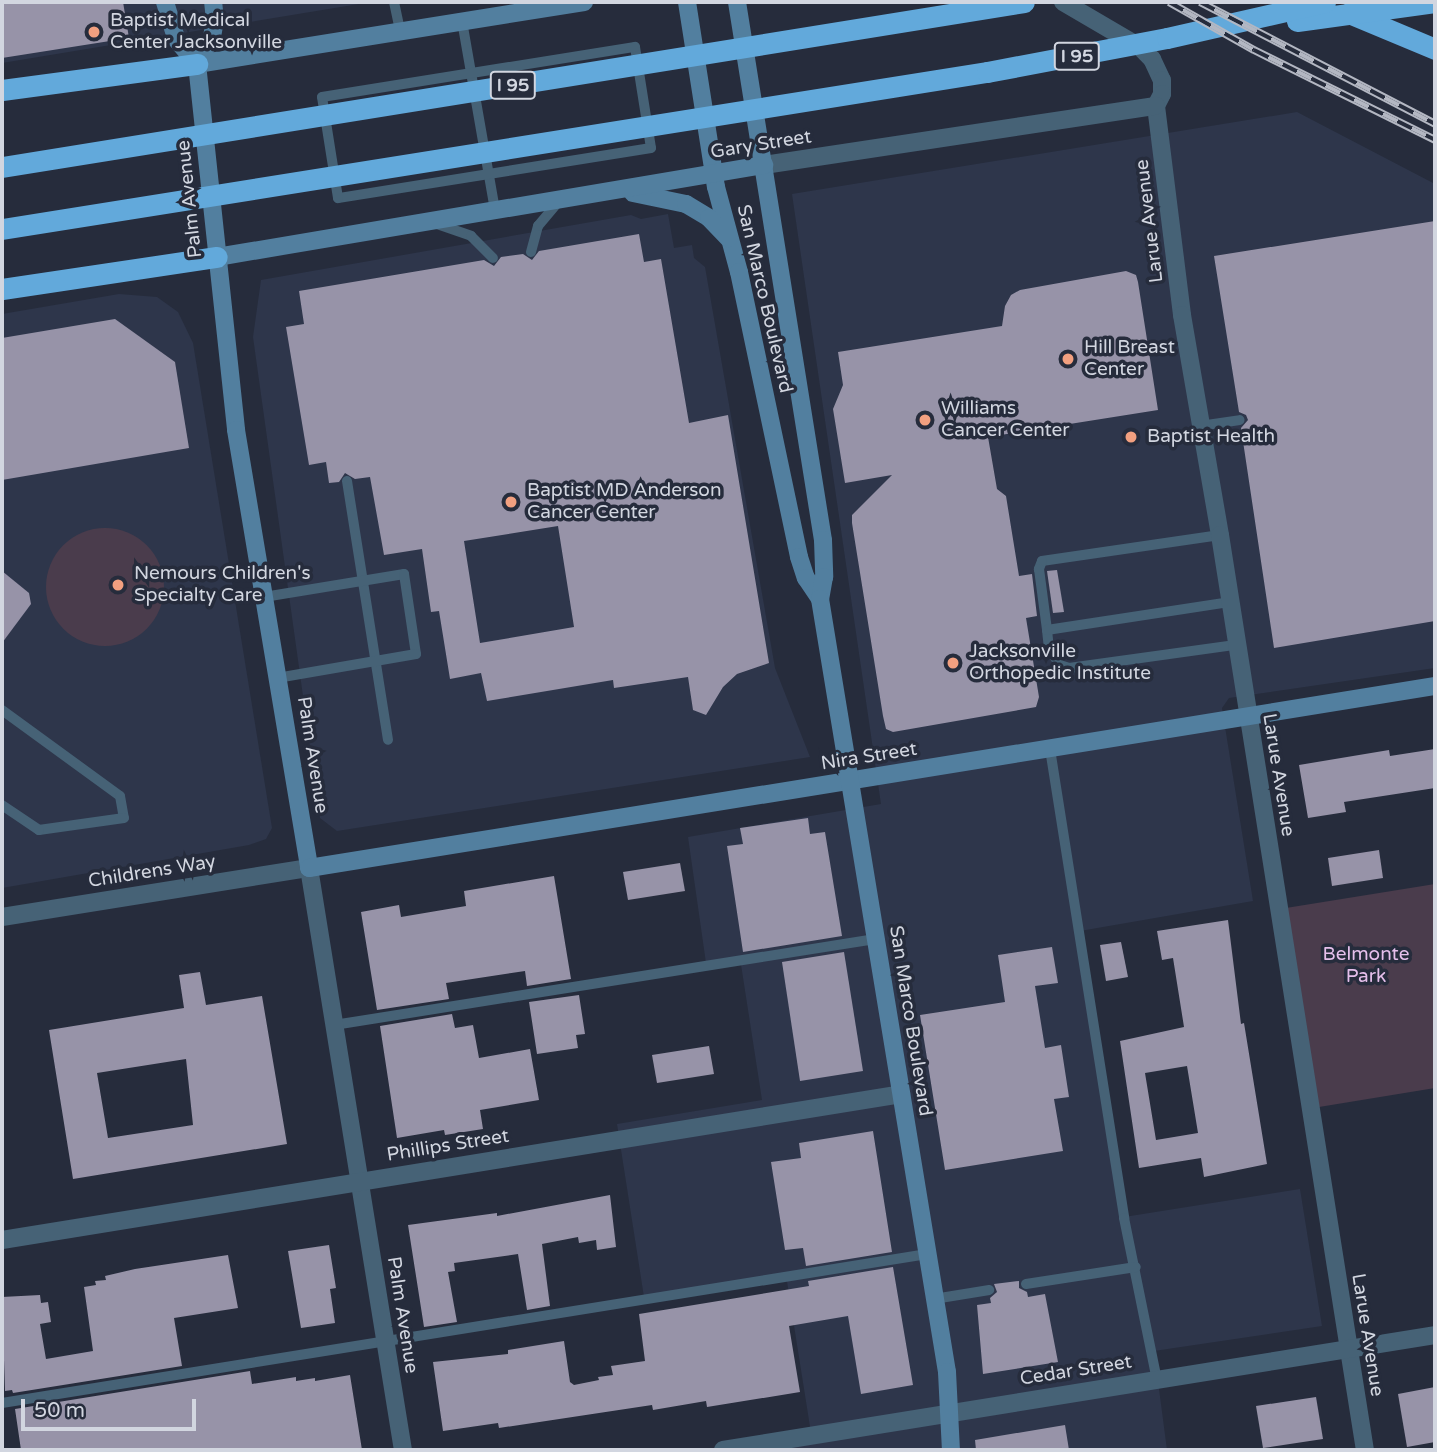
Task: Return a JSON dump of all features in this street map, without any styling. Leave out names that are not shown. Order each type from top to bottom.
[{"type":"highway","name":"I 95","points":[[2,167],[1024,2]]},
{"type":"highway","points":[[1325,2],[1435,49]]},
{"type":"highway","name":"I 95","points":[[2,229],[988,72],[1167,38],[1325,2]]},
{"type":"highway","points":[[1417,2],[1435,5]]},
{"type":"highway","points":[[1167,38],[1435,5]]},
{"type":"highway","points":[[2,90],[197,64]]},
{"type":"highway","points":[[2,289],[217,257]]},
{"type":"main road","points":[[165,2],[176,39],[197,64]]},
{"type":"main road","points":[[197,64],[212,37],[215,20],[213,2]]},
{"type":"main road","points":[[197,64],[579,2]]},
{"type":"main road","name":"San Marco Boulevard","points":[[687,2],[713,174],[732,243],[799,557],[806,578],[820,599]]},
{"type":"main road","name":"San Marco Boulevard","points":[[737,2],[823,540],[824,577],[820,599],[947,1372],[951,1450]]},
{"type":"main road","name":"Palm Avenue","points":[[197,64],[236,430],[309,868]]},
{"type":"main road","name":"Gary Street","points":[[217,257],[764,165]]},
{"type":"main road","points":[[612,191],[658,196],[687,204],[709,218],[732,243]]},
{"type":"main road","name":"Nira Street","points":[[309,868],[1435,686]]},
{"type":"street","points":[[1063,2],[1140,47],[1152,59],[1162,80],[1162,94],[1156,106]]},
{"type":"street","name":"Gary Street","points":[[764,165],[1156,106]]},
{"type":"street","name":"Larue Avenue","points":[[1156,106],[1182,315],[1220,535],[1235,645],[1365,1450]]},
{"type":"street","name":"Childrens Way","points":[[2,917],[309,868]]},
{"type":"street","name":"Palm Avenue","points":[[309,868],[403,1450]]},
{"type":"street","name":"Phillips Street","points":[[2,1240],[901,1094]]},
{"type":"street","name":"Cedar Street","points":[[723,1450],[1435,1335]]},
{"type":"lane","points":[[394,2],[400,31]]},
{"type":"lane","points":[[462,21],[495,211]]},
{"type":"lane","points":[[635,47],[651,148],[489,174],[338,198],[322,97],[635,47]]},
{"type":"lane","points":[[531,252],[538,226],[560,199]]},
{"type":"lane","points":[[427,222],[471,236],[493,258]]},
{"type":"lane","points":[[1200,426],[1240,420]]},
{"type":"lane","points":[[347,481],[388,740]]},
{"type":"lane","points":[[1220,535],[1042,561],[1039,569],[1049,649],[1060,665],[1069,668],[1235,645]]},
{"type":"lane","points":[[264,597],[404,574],[416,654],[277,678]]},
{"type":"lane","points":[[1047,629],[1229,602]]},
{"type":"lane","points":[[2,710],[120,796],[124,818],[39,830],[2,805]]},
{"type":"lane","points":[[1050,749],[1124,1217],[1157,1380]]},
{"type":"lane","points":[[334,1025],[875,939]]},
{"type":"lane","points":[[2,1403],[927,1254]]},
{"type":"lane","points":[[1026,1284],[1136,1268]]},
{"type":"lane","points":[[934,1299],[989,1290]]},
{"type":"shaded area","name":"Baptist Medical Center Jacksonville","points":[[2,2],[371,2],[2,63]]},
{"type":"shaded area","name":"Baptist Health","points":[[1297,112],[1435,184],[1435,668],[1229,698],[1222,708],[1253,901],[1080,931],[1124,1217],[1300,1189],[1322,1326],[1154,1351],[1167,1450],[708,1450],[811,1433],[786,1275],[644,1297],[617,1124],[762,1100],[740,958],[706,963],[688,837],[881,804],[792,194]]},
{"type":"shaded area","name":"Baptist MD Anderson Cancer Center","points":[[668,214],[674,248],[692,245],[694,258],[705,267],[775,668],[810,757],[337,831],[320,818],[253,337],[261,280],[631,215],[641,219]]},
{"type":"shaded area","name":"Nemours Children's Specialty Care","points":[[119,294],[157,297],[178,312],[193,343],[272,828],[266,839],[249,845],[2,888],[2,314]]},
{"type":"green space","points":[[105,528],[128,532],[147,545],[160,564],[164,587],[160,610],[147,629],[128,642],[105,646],[82,642],[63,629],[50,610],[46,587],[50,564],[63,545],[82,532]]},
{"type":"green space","name":"Belmonte Park","points":[[1435,884],[1435,1088],[1319,1107],[1286,908]]},
{"type":"building","points":[[2,2],[123,2],[129,38],[2,58]]},
{"type":"building","points":[[1435,221],[1435,621],[1274,648],[1241,428],[1248,420],[1246,415],[1239,412],[1214,256]]},
{"type":"building","points":[[639,234],[644,262],[661,259],[689,423],[728,415],[769,663],[737,674],[723,687],[706,715],[693,710],[688,677],[614,688],[613,680],[487,701],[481,673],[450,679],[439,611],[431,612],[422,549],[384,555],[370,477],[355,479],[345,473],[339,482],[329,483],[326,462],[309,465],[286,327],[304,324],[299,291],[484,260],[494,266],[501,257],[523,254],[532,260],[539,251]],"holes":[[[558,526],[574,627],[480,643],[464,541]]]},
{"type":"building","points":[[1126,271],[1136,275],[1138,282],[1158,410],[988,437],[997,489],[1006,496],[1019,576],[1032,574],[1037,616],[1026,618],[1039,697],[1036,707],[893,732],[886,729],[852,515],[892,475],[845,483],[833,409],[843,385],[838,352],[1002,326],[1005,306],[1011,295],[1020,290]]},
{"type":"building","points":[[115,319],[175,362],[189,448],[2,480],[2,338]]},
{"type":"building","points":[[1057,570],[1064,612],[1053,613],[1047,571]]},
{"type":"building","points":[[2,571],[29,593],[31,604],[2,643]]},
{"type":"building","points":[[1435,749],[1435,788],[1344,802],[1346,812],[1308,818],[1299,765],[1389,750],[1390,756]]},
{"type":"building","points":[[808,818],[810,834],[825,832],[842,936],[743,952],[727,846],[743,844],[740,828]]},
{"type":"building","points":[[1379,850],[1383,878],[1332,886],[1328,858]]},
{"type":"building","points":[[680,863],[685,891],[628,900],[623,872]]},
{"type":"building","points":[[554,876],[571,979],[527,986],[525,971],[446,983],[449,999],[377,1010],[361,912],[399,905],[401,917],[466,906],[464,891]]},
{"type":"building","points":[[1228,920],[1241,1024],[1244,1023],[1267,1164],[1204,1177],[1201,1158],[1139,1168],[1120,1041],[1184,1027],[1173,958],[1162,960],[1157,931]],"holes":[[[1187,1066],[1198,1133],[1156,1140],[1145,1073]]]},
{"type":"building","points":[[1121,942],[1128,977],[1106,981],[1100,945]]},
{"type":"building","points":[[1052,947],[1058,983],[1035,986],[1045,1048],[1061,1045],[1069,1097],[1054,1099],[1063,1151],[945,1170],[920,1015],[1005,1002],[998,955]]},
{"type":"building","points":[[844,952],[863,1071],[800,1081],[782,962]]},
{"type":"building","points":[[200,972],[206,1005],[262,996],[287,1144],[73,1179],[49,1030],[184,1008],[179,975]],"holes":[[[186,1059],[193,1125],[108,1138],[97,1073]]]},
{"type":"building","points":[[579,995],[585,1034],[576,1035],[578,1048],[537,1054],[529,1002]]},
{"type":"building","points":[[452,1014],[455,1028],[473,1025],[479,1058],[530,1049],[539,1100],[480,1110],[483,1129],[445,1135],[444,1130],[397,1138],[380,1026]]},
{"type":"building","points":[[709,1046],[714,1074],[657,1083],[652,1055]]},
{"type":"building","points":[[873,1131],[892,1252],[806,1266],[803,1248],[785,1250],[771,1162],[801,1158],[799,1143]]},
{"type":"building","points":[[610,1195],[616,1247],[597,1250],[596,1240],[579,1243],[578,1237],[542,1244],[550,1306],[527,1310],[518,1254],[454,1263],[455,1271],[448,1272],[457,1322],[424,1327],[408,1225],[497,1213],[497,1216]]},
{"type":"building","points":[[329,1245],[336,1288],[330,1289],[335,1323],[301,1328],[288,1251]]},
{"type":"building","points":[[228,1255],[238,1308],[174,1318],[182,1366],[13,1393],[12,1390],[5,1391],[2,1297],[40,1295],[41,1303],[48,1302],[51,1322],[40,1324],[46,1359],[93,1351],[84,1287],[96,1285],[95,1281],[106,1280],[105,1276],[135,1269]]},
{"type":"building","points":[[893,1267],[913,1385],[861,1394],[848,1316],[789,1326],[800,1392],[707,1407],[706,1401],[653,1410],[652,1405],[499,1428],[498,1423],[443,1431],[433,1362],[508,1354],[508,1350],[564,1341],[570,1382],[574,1385],[599,1380],[598,1377],[613,1375],[611,1366],[645,1361],[639,1314],[809,1286],[808,1281]]},
{"type":"building","points":[[1019,1281],[1019,1288],[1027,1292],[1028,1297],[1045,1294],[1058,1362],[983,1374],[977,1305],[991,1303],[990,1298],[997,1292],[994,1284]]},
{"type":"building","points":[[250,1371],[252,1384],[296,1377],[296,1381],[315,1378],[315,1381],[350,1375],[362,1450],[21,1450],[15,1409]]},
{"type":"building","points":[[1435,1387],[1435,1442],[1407,1447],[1398,1394]]},
{"type":"building","points":[[1316,1397],[1323,1439],[1263,1448],[1256,1406]]},
{"type":"building","points":[[1065,1425],[1069,1450],[976,1450],[975,1440]]},
{"type":"railway","points":[[1169,2],[1254,50],[1435,140]]},
{"type":"railway","points":[[1200,2],[1435,124]]},
{"type":"place","name":"Baptist Medical Center Jacksonville","points":[[94,32]]},
{"type":"place","name":"Hill Breast Center","points":[[1068,359]]},
{"type":"place","name":"Williams Cancer Center","points":[[925,420]]},
{"type":"place","name":"Baptist Health","points":[[1131,437]]},
{"type":"place","name":"Baptist MD Anderson Cancer Center","points":[[511,502]]},
{"type":"place","name":"Nemours Children's Specialty Care","points":[[118,585]]},
{"type":"place","name":"Jacksonville Orthopedic Institute","points":[[953,663]]}]
